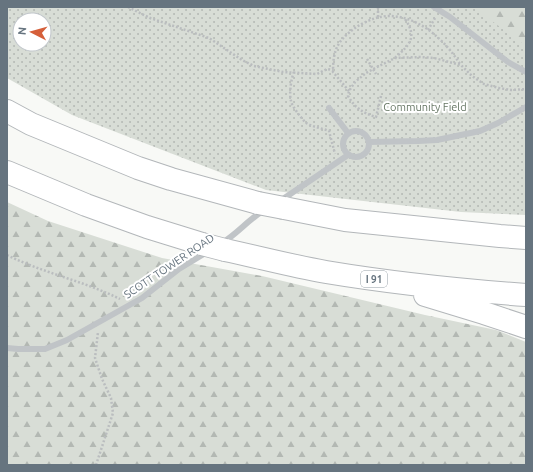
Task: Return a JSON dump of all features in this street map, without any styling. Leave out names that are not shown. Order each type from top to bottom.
[{"type":"highway","points":[[7,111],[31,124],[138,168],[178,181],[258,203],[345,220],[500,236],[526,237]]},
{"type":"highway","name":"I 91","points":[[7,172],[86,205],[147,227],[225,250],[324,271],[368,278],[526,295]]},
{"type":"highway","points":[[368,278],[526,327]]},
{"type":"lane","points":[[434,7],[450,16],[504,59],[526,72]]},
{"type":"lane","points":[[369,142],[437,140],[480,131],[498,123],[526,107]]},
{"type":"lane","points":[[330,108],[348,133]]},
{"type":"lane","points":[[353,131],[364,133],[368,137],[369,142],[367,152],[358,157],[348,155],[343,147],[345,137],[348,133],[353,131]]},
{"type":"lane","name":"SCOTT TOWER ROAD","points":[[7,348],[44,349],[67,340],[142,298],[179,269],[228,239],[258,214],[291,194],[348,155]]},
{"type":"path","points":[[128,7],[150,18],[209,38],[242,60],[254,66],[283,72],[317,74],[327,69],[333,70]]},
{"type":"path","points":[[378,7],[378,18]]},
{"type":"path","points":[[349,91],[333,72],[335,51],[340,42],[349,33],[365,22],[386,16],[412,21],[428,30],[442,42],[472,76],[484,84],[511,90],[526,88]]},
{"type":"path","points":[[428,30],[436,18]]},
{"type":"path","points":[[381,96],[376,117],[360,110],[352,103],[348,96],[349,91],[355,82],[366,73],[395,58],[410,43],[412,34],[410,26],[405,19]]},
{"type":"path","points":[[395,58],[434,58],[461,65]]},
{"type":"path","points":[[367,59],[376,74]]},
{"type":"path","points":[[294,72],[292,76],[291,102],[306,122],[329,131],[337,162]]},
{"type":"path","points":[[7,256],[24,264],[110,294],[127,303],[142,298]]},
{"type":"path","points":[[96,465],[113,413],[111,398],[102,379],[95,358],[99,322]]},
{"type":"green space","name":"Community Field","points":[[7,7],[526,7],[526,215],[461,212],[266,190],[72,115],[7,78]]},
{"type":"green space","points":[[473,7],[526,7],[526,46]]},
{"type":"green space","points":[[7,202],[48,221],[162,258],[262,276],[425,315],[496,330],[526,342],[526,465],[7,465]]}]
